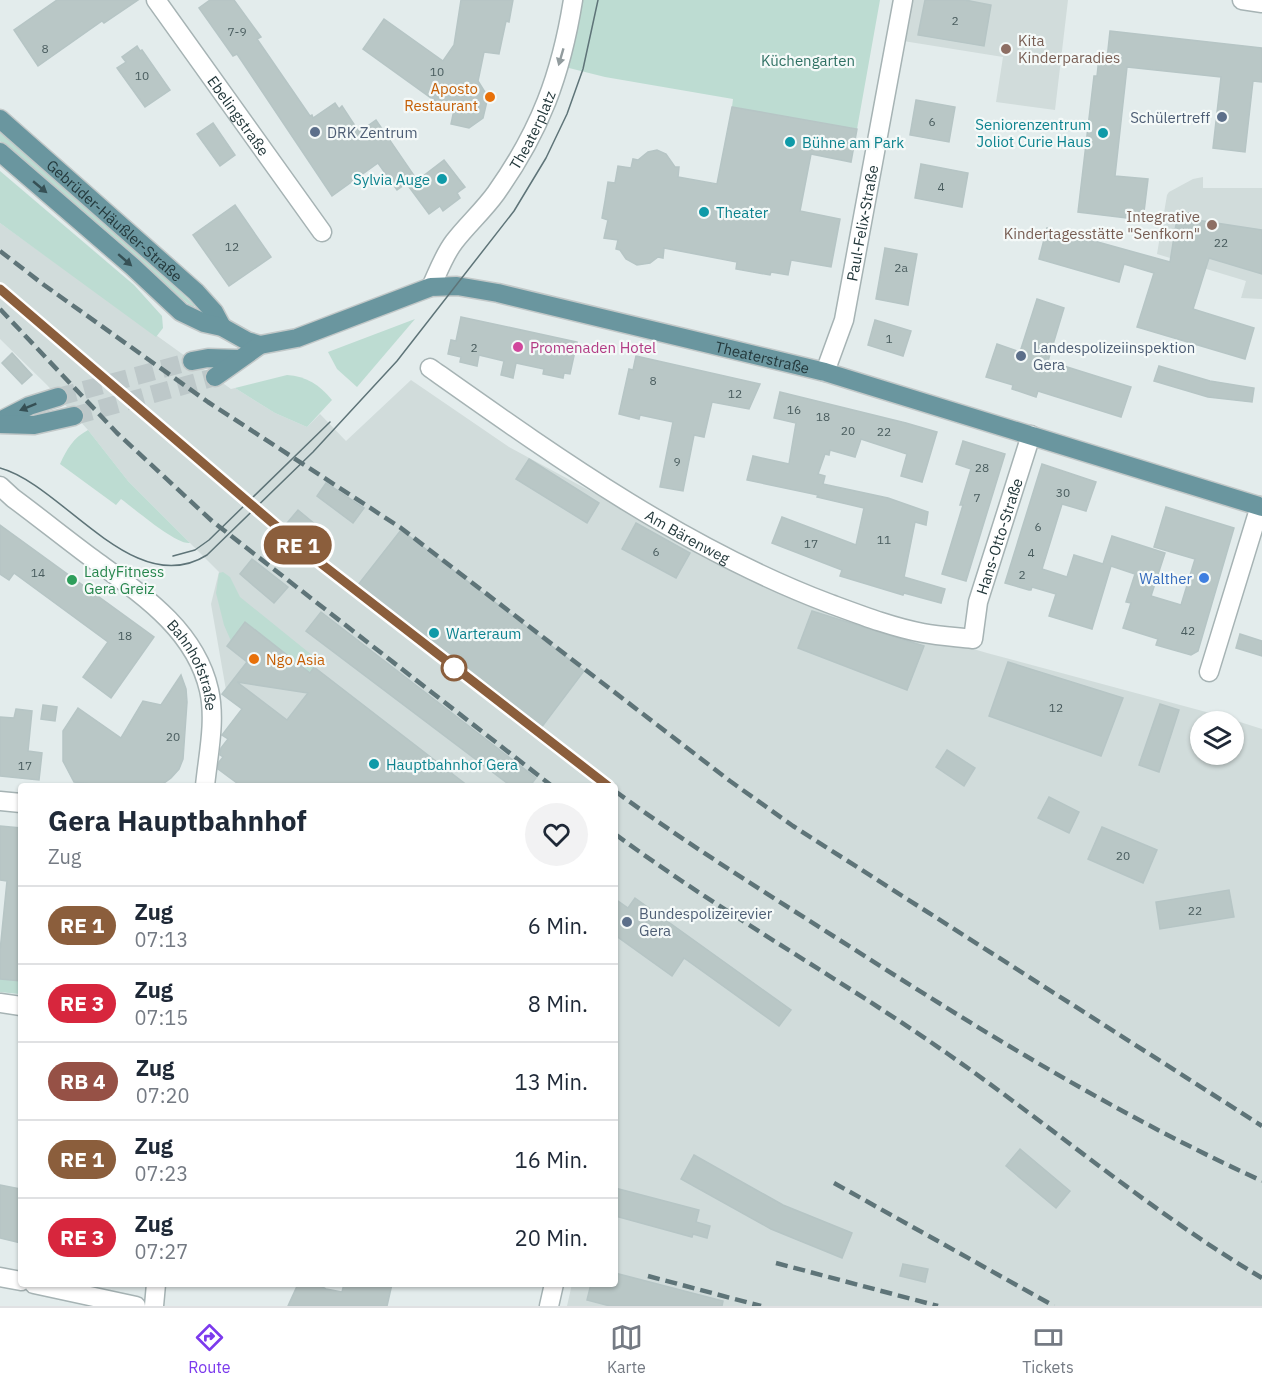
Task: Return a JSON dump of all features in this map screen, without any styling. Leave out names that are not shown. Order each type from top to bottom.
[{"type":"main road","name":"Gebrüder-Häußler-Straße","points":[[0,118],[196,292],[214,312],[222,327]]},
{"type":"main road","name":"Gebrüder-Häußler-Straße","points":[[0,152],[133,267],[181,312],[204,323],[222,327],[241,338],[260,345]]},
{"type":"main road","name":"Theaterstraße","points":[[260,345],[297,338],[431,287],[457,286],[498,293],[825,372],[1261,504]]},
{"type":"main road","points":[[215,377],[260,345]]},
{"type":"main road","points":[[192,361],[208,358],[239,359]]},
{"type":"main road","points":[[0,423],[29,406],[58,397]]},
{"type":"main road","points":[[0,423],[34,425],[74,416]]},
{"type":"street","name":"Ebelingstraße","points":[[156,0],[322,232]]},
{"type":"street","name":"Theaterplatz","points":[[431,287],[453,243],[494,196],[523,152],[546,108],[568,33],[573,0]]},
{"type":"street","name":"Paul-Felix-Straße","points":[[825,372],[844,320],[903,0]]},
{"type":"street","points":[[1242,0],[1262,3]]},
{"type":"street","name":"Am Bärenweg","points":[[430,368],[515,428],[633,506],[677,533],[727,559],[799,592],[885,623],[922,633],[973,639]]},
{"type":"street","name":"Hans-Otto-Straße","points":[[973,639],[978,602],[1031,435]]},
{"type":"street","name":"Bahnhofstraße","points":[[0,486],[134,588],[171,622],[193,650],[204,672],[212,708],[205,783]]},
{"type":"street","points":[[1209,672],[1261,504]]},
{"type":"street","points":[[0,801],[18,803]]},
{"type":"street","points":[[0,1003],[18,1006]]},
{"type":"street","points":[[0,1276],[18,1280]]},
{"type":"street","points":[[48,1287],[136,1306]]},
{"type":"street","points":[[154,1306],[156,1287]]},
{"type":"street","points":[[549,1306],[553,1287]]},
{"type":"shaded area","name":"Kita Kinderparadies","points":[[906,0],[1068,0],[1055,110],[996,102],[1003,57],[897,40]]},
{"type":"shaded area","name":"Integrative Kindertagesstätte \"Senfkorn\"","points":[[1203,177],[1203,188],[1262,188],[1262,299],[1241,298],[1246,281],[1157,254],[1167,195],[1193,179]]},
{"type":"shaded area","points":[[0,223],[231,389],[235,388],[275,413],[307,427],[320,414],[346,441],[411,380],[509,447],[771,589],[987,653],[1202,711],[1190,711],[1190,765],[1244,765],[1244,723],[1262,729],[1262,1306],[567,1306],[571,1287],[618,1287],[618,783],[316,783],[226,690],[211,604],[219,572],[128,481],[88,430],[47,385],[0,339]]},
{"type":"green space","name":"Küchengarten","points":[[578,0],[880,0],[857,129],[732,107],[733,99],[605,77],[565,67]]},
{"type":"green space","points":[[0,130],[129,242],[195,306],[186,302],[0,141]]},
{"type":"green space","points":[[0,171],[134,285],[162,316],[163,328],[156,337],[0,223]]},
{"type":"green space","points":[[415,319],[357,387],[337,369],[328,352]]},
{"type":"green space","points":[[287,375],[312,382],[332,400],[307,427],[275,413],[235,388]]},
{"type":"green space","points":[[88,430],[128,481],[190,543],[166,533],[121,499],[116,505],[60,464],[71,444]]},
{"type":"green space","points":[[223,572],[230,577],[240,597],[318,660],[303,683],[231,641],[224,625],[216,593],[219,573]]},
{"type":"green space","points":[[0,979],[18,981],[18,994],[0,992]]},
{"type":"building","points":[[57,0],[138,0],[104,23],[102,21],[38,66],[14,30]]},
{"type":"building","points":[[210,0],[234,0],[261,37],[257,39],[310,116],[312,115],[313,118],[335,103],[339,109],[342,106],[359,132],[376,120],[415,177],[397,190],[378,163],[332,196],[237,54],[233,56],[199,8]]},
{"type":"building","points":[[461,0],[513,0],[499,54],[484,52],[478,81],[488,97],[483,118],[469,128],[451,124],[454,110],[433,105],[435,101],[363,49],[384,19],[443,61],[454,45]]},
{"type":"building","points":[[925,0],[965,0],[991,5],[984,46],[918,35]]},
{"type":"building","name":"Seniorenzentrum Joliot Curie Haus","points":[[1110,31],[1262,48],[1262,82],[1253,81],[1245,152],[1213,148],[1221,77],[1127,67],[1115,176],[1148,179],[1143,220],[1078,212],[1094,76],[1097,76],[1099,58],[1107,59]]},
{"type":"building","points":[[137,46],[170,90],[145,107],[117,68],[126,62],[122,57]]},
{"type":"building","points":[[916,100],[955,107],[949,142],[910,135]]},
{"type":"building","name":"Theater","points":[[732,107],[857,129],[851,162],[811,154],[800,211],[840,219],[831,267],[791,260],[788,275],[771,272],[770,275],[736,269],[737,262],[664,248],[663,258],[658,257],[650,263],[637,265],[626,259],[620,250],[616,249],[618,240],[604,238],[608,220],[602,218],[608,182],[615,183],[618,166],[631,168],[633,159],[638,160],[648,152],[657,150],[666,154],[675,167],[679,167],[678,177],[717,184]]},
{"type":"building","points":[[213,123],[235,155],[220,166],[197,134]]},
{"type":"building","name":"Sylvia Auge","points":[[444,160],[465,187],[457,193],[460,198],[443,211],[440,206],[429,214],[409,187]]},
{"type":"building","points":[[921,164],[968,173],[962,207],[915,198]]},
{"type":"building","points":[[235,205],[271,257],[229,286],[193,235]]},
{"type":"building","points":[[1178,212],[1191,213],[1190,219],[1262,230],[1262,274],[1209,258],[1193,309],[1254,328],[1245,359],[1137,327],[1154,273],[1124,264],[1119,282],[1039,259],[1047,228],[1170,262]]},
{"type":"building","points":[[885,248],[917,254],[908,305],[876,299]]},
{"type":"building","name":"Landespolizeiinspektion Gera","points":[[1037,299],[1064,308],[1048,361],[1131,387],[1121,417],[1038,391],[1036,397],[1012,389],[1013,385],[986,377],[997,344],[1020,352]]},
{"type":"building","points":[[461,317],[577,342],[570,374],[564,373],[563,378],[543,374],[544,369],[516,363],[513,378],[501,375],[504,361],[479,355],[477,366],[460,362],[461,357],[448,354],[451,340],[456,341]]},
{"type":"building","points":[[875,320],[911,331],[903,356],[868,345]]},
{"type":"building","points":[[12,353],[32,375],[22,384],[2,363]]},
{"type":"building","points":[[636,356],[760,384],[749,409],[712,402],[704,437],[694,435],[683,491],[660,487],[673,422],[640,415],[639,419],[619,414],[629,369],[633,370]]},
{"type":"building","points":[[1159,366],[1210,381],[1254,388],[1252,402],[1208,397],[1154,381]]},
{"type":"building","points":[[780,392],[937,432],[922,482],[901,476],[907,454],[861,439],[855,457],[830,450],[829,455],[825,454],[818,474],[825,476],[823,484],[888,498],[928,512],[926,525],[915,522],[904,577],[945,589],[941,603],[904,593],[903,595],[840,576],[842,570],[772,543],[782,517],[856,545],[864,508],[817,497],[818,495],[747,480],[753,456],[789,464],[796,423],[774,418]]},
{"type":"building","points":[[963,441],[1005,454],[966,581],[942,574],[963,505],[960,505],[971,469],[956,464]]},
{"type":"building","points":[[529,459],[599,503],[587,523],[516,479]]},
{"type":"building","points":[[1042,464],[1096,482],[1086,511],[1062,504],[1042,569],[1067,577],[1074,555],[1103,564],[1112,536],[1165,553],[1151,596],[1181,605],[1195,559],[1154,547],[1166,507],[1234,528],[1198,651],[1191,655],[1156,645],[1158,639],[1123,628],[1131,603],[1126,602],[1135,574],[1111,566],[1092,629],[1049,616],[1056,594],[1005,583]]},
{"type":"building","points":[[326,483],[364,508],[353,523],[317,496]]},
{"type":"building","points":[[298,510],[333,539],[318,557],[283,528]]},
{"type":"building","points":[[636,523],[690,553],[676,578],[622,549]]},
{"type":"building","points":[[0,525],[154,637],[111,698],[83,677],[108,642],[14,573],[9,580],[0,574]]},
{"type":"building","points":[[401,530],[584,671],[538,732],[354,590]]},
{"type":"building","points":[[252,559],[288,587],[274,603],[240,574]]},
{"type":"building","points":[[812,611],[924,646],[907,690],[798,648]]},
{"type":"building","points":[[321,612],[536,778],[532,783],[507,783],[306,631]]},
{"type":"building","points":[[245,622],[310,673],[314,667],[464,783],[237,783],[218,769],[223,757],[220,755],[221,748],[228,739],[222,735],[242,709],[222,694],[247,662],[227,646]],"holes":[[[237,682],[308,693],[287,720]]]},
{"type":"building","points":[[1240,634],[1262,641],[1262,656],[1236,648]]},
{"type":"building","points":[[1008,662],[1123,698],[1101,756],[989,716]]},
{"type":"building","points":[[181,675],[186,689],[187,702],[183,759],[179,769],[171,778],[164,783],[74,782],[63,761],[63,731],[78,708],[121,738],[143,701],[161,705]]},
{"type":"building","points":[[1160,704],[1179,710],[1159,772],[1139,765]]},
{"type":"building","points":[[43,705],[57,707],[55,721],[41,719]]},
{"type":"building","points":[[16,709],[32,711],[28,751],[42,753],[39,780],[0,776],[0,717],[14,718]]},
{"type":"building","points":[[947,750],[975,768],[964,786],[936,767]]},
{"type":"building","points":[[1049,797],[1079,812],[1069,833],[1038,818]]},
{"type":"building","points":[[0,826],[18,828],[18,981],[0,979],[0,951],[7,881],[0,880]]},
{"type":"building","points":[[1102,827],[1157,850],[1143,883],[1088,859]]},
{"type":"building","points":[[1229,890],[1234,917],[1160,929],[1156,902]]},
{"type":"building","points":[[635,898],[791,1010],[779,1026],[684,958],[672,976],[618,937],[618,901],[628,908]]},
{"type":"building","points":[[1020,1149],[1070,1191],[1056,1208],[1006,1166]]},
{"type":"building","points":[[694,1155],[783,1205],[852,1233],[842,1258],[771,1229],[681,1179]]},
{"type":"building","points":[[0,1185],[18,1188],[18,1242],[0,1238]]},
{"type":"building","points":[[618,1189],[699,1210],[696,1222],[710,1226],[707,1238],[693,1234],[692,1237],[618,1217]]},
{"type":"building","points":[[903,1264],[928,1269],[925,1282],[900,1276]]},
{"type":"building","points":[[618,1274],[723,1301],[722,1306],[610,1306],[587,1300],[590,1287],[618,1287]]},
{"type":"building","points":[[297,1287],[322,1287],[342,1292],[343,1287],[391,1287],[387,1306],[288,1306]]},
{"type":"tunnel","points":[[58,397],[192,361]]},
{"type":"tunnel","points":[[74,416],[215,377]]},
{"type":"tram line","points":[[0,468],[24,479],[49,495],[100,535],[126,552],[153,563],[180,565],[207,555],[313,452],[397,361],[514,211],[546,158],[567,114],[583,69],[598,0]]},
{"type":"tram line","points":[[173,556],[195,550],[209,540],[330,422]]},
{"type":"railway","points":[[0,251],[208,402],[401,528],[730,781],[793,826],[1262,1126]]},
{"type":"railway","points":[[0,289],[310,555],[604,783]]},
{"type":"railway","points":[[0,309],[117,433],[212,521],[548,783]]},
{"type":"railway","points":[[618,793],[725,867],[1045,1068],[1152,1127],[1262,1181]]},
{"type":"railway","points":[[618,836],[697,891],[948,1054],[1181,1226],[1262,1278]]},
{"type":"railway","points":[[834,1183],[1054,1306]]},
{"type":"railway","points":[[776,1263],[938,1306]]},
{"type":"railway","points":[[648,1276],[761,1306]]},
{"type":"train","points":[[0,289],[310,555],[604,783]]},
{"type":"place","name":"Kita Kinderparadies","points":[[1006,49]]},
{"type":"place","name":"Aposto Restaurant","points":[[490,97]]},
{"type":"place","name":"Schülertreff","points":[[1222,117]]},
{"type":"place","name":"DRK Zentrum","points":[[315,132]]},
{"type":"place","name":"Seniorenzentrum Joliot Curie Haus","points":[[1103,133]]},
{"type":"place","name":"Bühne am Park","points":[[790,142]]},
{"type":"place","name":"Sylvia Auge","points":[[442,179]]},
{"type":"place","name":"Theater","points":[[704,212]]},
{"type":"place","name":"Integrative Kindertagesstätte \"Senfkorn\"","points":[[1212,225]]},
{"type":"place","name":"Promenaden Hotel","points":[[518,347]]},
{"type":"place","name":"Landespolizeiinspektion Gera","points":[[1021,356]]},
{"type":"place","name":"Walther","points":[[1204,578]]},
{"type":"place","name":"LadyFitness Gera Greiz","points":[[72,580]]},
{"type":"place","name":"Warteraum","points":[[434,633]]},
{"type":"place","name":"Ngo Asia","points":[[254,659]]},
{"type":"place","name":"Hauptbahnhof Gera","points":[[374,764]]},
{"type":"place","name":"Bundespolizeirevier Gera","points":[[627,922]]}]
